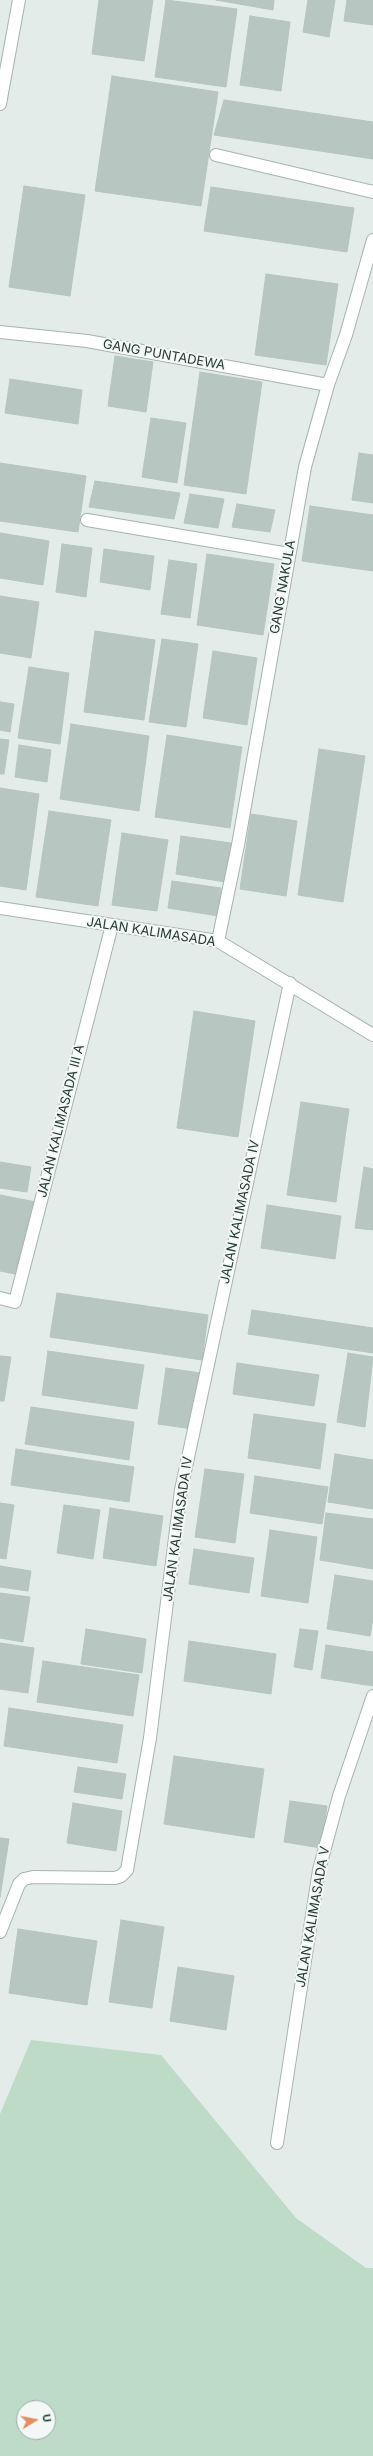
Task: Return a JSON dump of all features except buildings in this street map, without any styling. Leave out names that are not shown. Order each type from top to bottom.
[{"type":"street","points":[[0,104],[18,0]]},
{"type":"street","points":[[216,156],[373,192]]},
{"type":"street","name":"GANG NAKULA","points":[[218,941],[238,845],[305,467],[328,385],[346,336],[373,240]]},
{"type":"street","name":"GANG PUNTADEWA","points":[[0,332],[87,341],[328,385]]},
{"type":"street","points":[[87,520],[289,554]]},
{"type":"street","name":"JALAN KALIMASADA","points":[[0,908],[218,941],[290,983],[373,1035]]},
{"type":"street","name":"JALAN KALIMASADA III A","points":[[0,1298],[15,1302],[112,925]]},
{"type":"street","name":"JALAN KALIMASADA IV","points":[[0,1932],[19,1884],[24,1879],[32,1877],[115,1878],[121,1876],[127,1870],[150,1738],[181,1490],[290,983]]},
{"type":"street","name":"JALAN KALIMASADA V","points":[[277,2143],[319,1870],[339,1796],[373,1696]]},
{"type":"green space","points":[[31,2040],[161,2055],[296,2218],[366,2268],[373,2268],[373,2456],[0,2456],[0,2114]]}]
